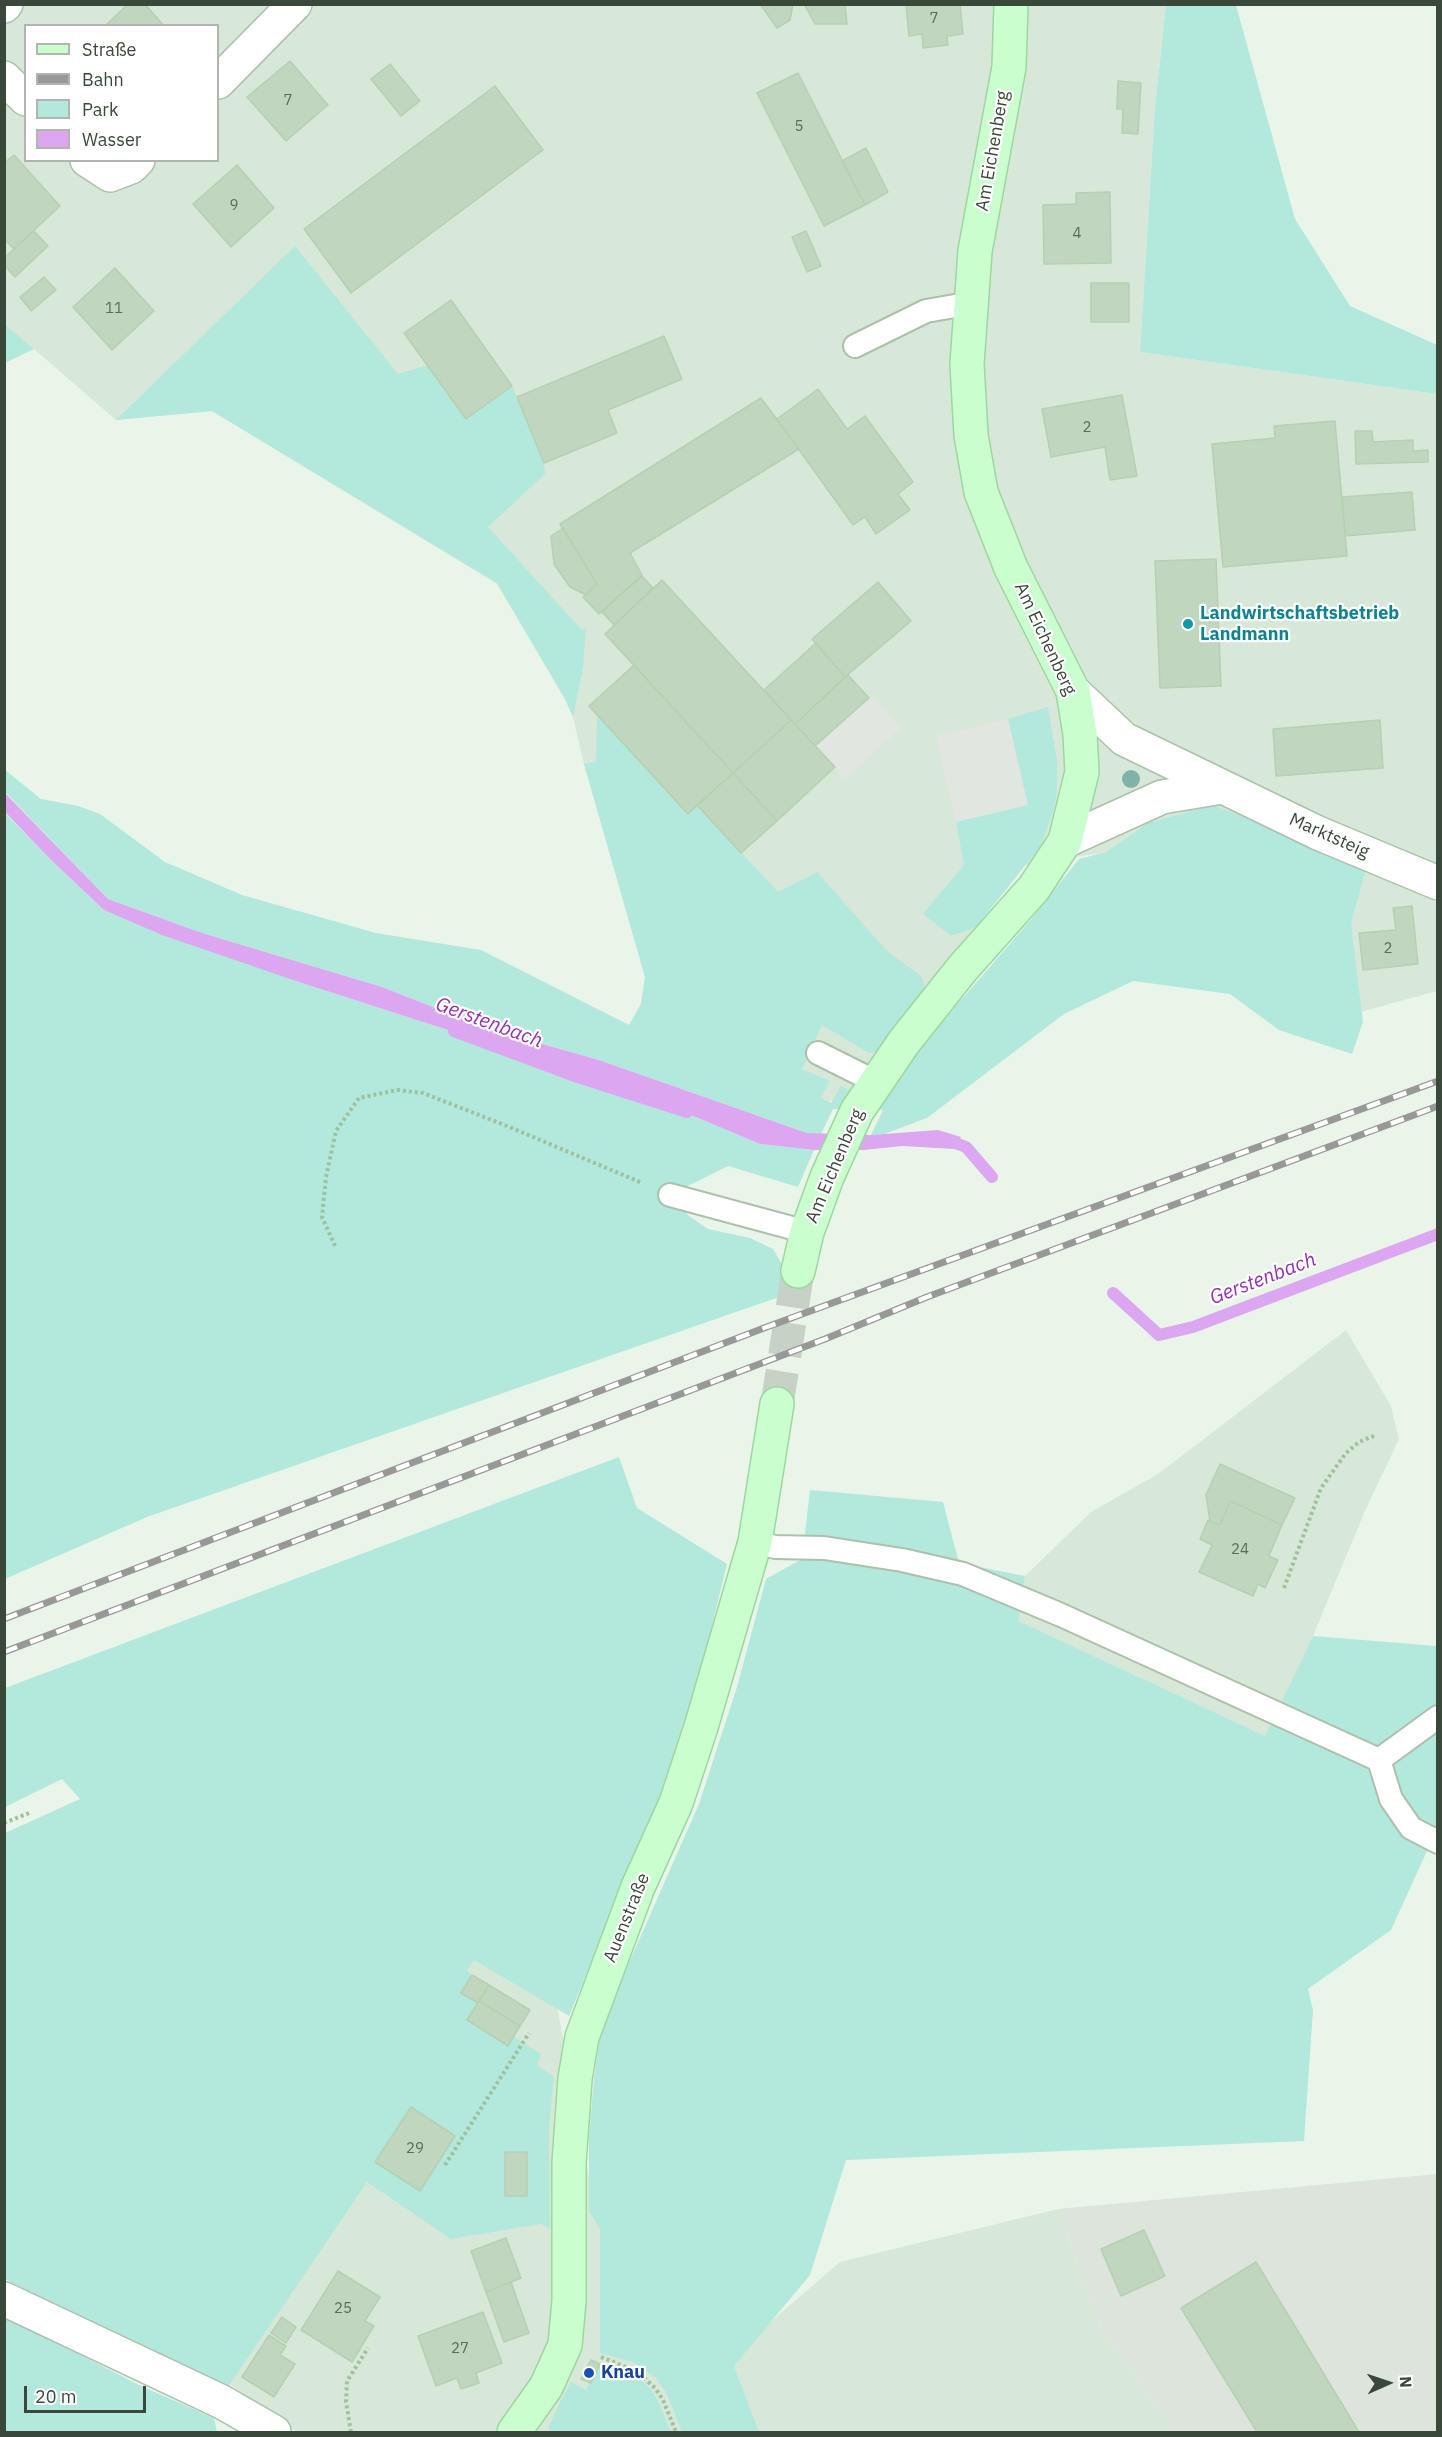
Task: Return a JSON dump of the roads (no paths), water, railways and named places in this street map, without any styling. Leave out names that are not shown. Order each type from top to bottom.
[{"type":"street","points":[[219,81],[296,4]]},
{"type":"street","name":"Am Eichenberg","points":[[798,1271],[807,1232],[826,1177],[857,1111],[904,1042],[955,978],[1034,888],[1065,841],[1082,772],[1080,735],[1072,691],[1011,568],[981,492],[971,435],[967,364],[975,251],[1009,67],[1011,4]]},
{"type":"street","points":[[4,78],[24,97]]},
{"type":"street","points":[[90,162],[110,175],[131,167],[136,162]]},
{"type":"street","name":"Marktsteig","points":[[1072,691],[1124,739],[1318,833],[1437,883]]},
{"type":"street","points":[[1065,841],[1162,797],[1222,786]]},
{"type":"street","name":"Auenstraße","points":[[514,2433],[546,2387],[565,2345],[569,2301],[569,2163],[575,2079],[582,2037],[639,1887],[676,1803],[701,1727],[755,1542],[777,1404]]},
{"type":"street","points":[[4,2299],[222,2402],[274,2433]]},
{"type":"lane","points":[[855,346],[926,311],[972,303]]},
{"type":"lane","points":[[818,1053],[876,1082]]},
{"type":"lane","points":[[670,1195],[807,1232]]},
{"type":"lane","points":[[755,1542],[775,1546],[824,1548],[902,1560],[963,1574],[1061,1615],[1379,1760],[1390,1799],[1411,1828],[1437,1842]]},
{"type":"lane","points":[[1379,1760],[1437,1717]]},
{"type":"water","points":[[4,792],[108,899],[202,933],[382,987],[489,1029],[599,1060],[807,1133],[871,1135],[938,1130],[961,1137],[954,1149],[902,1146],[864,1150],[814,1150],[760,1144],[622,1086],[305,984],[162,935],[104,910],[5,812]]},
{"type":"waterway","name":"Gerstenbach","points":[[454,1031],[578,1077],[687,1112]]},
{"type":"waterway","name":"Gerstenbach","points":[[942,1138],[966,1147],[992,1177]]},
{"type":"waterway","name":"Gerstenbach","points":[[1113,1293],[1159,1335],[1193,1327],[1438,1234]]},
{"type":"tunnel","points":[[777,1404],[798,1271]]},
{"type":"railway","points":[[4,1619],[764,1328],[1438,1081]]},
{"type":"railway","points":[[4,1652],[825,1339],[927,1297],[1438,1106]]},
{"type":"place","name":"Landwirtschaftsbetrieb Landmann","points":[[1188,624]]},
{"type":"place","name":"Knau","points":[[589,2373]]}]
